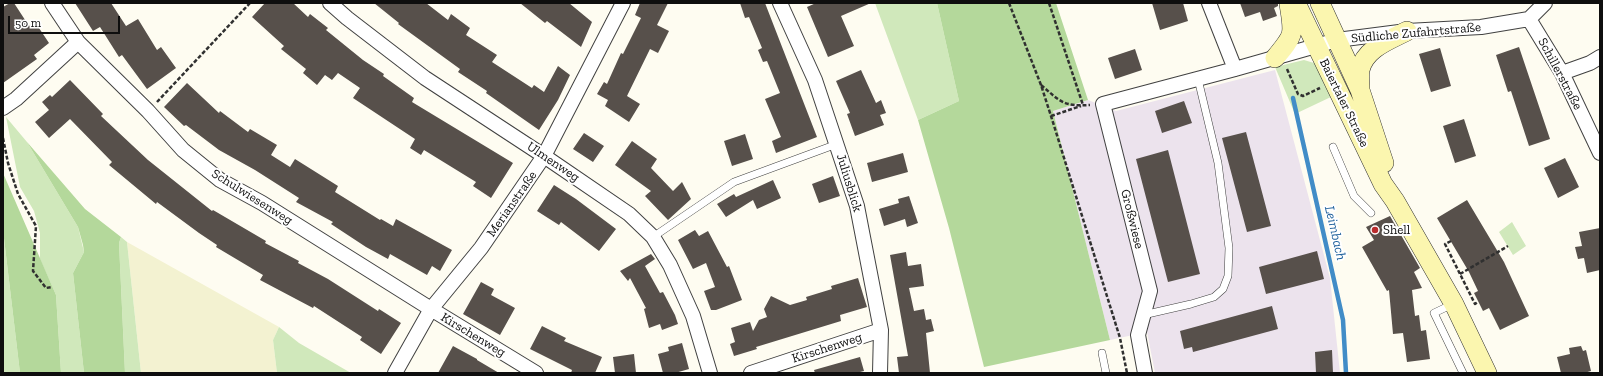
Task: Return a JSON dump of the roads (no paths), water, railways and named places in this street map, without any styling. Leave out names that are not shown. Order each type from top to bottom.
[{"type":"main road","points":[[1278,57],[1293,31],[1289,3]]},
{"type":"main road","name":"Baiertaler Straße","points":[[1296,3],[1383,184],[1454,304],[1486,373]]},
{"type":"main road","name":"Baiertaler Straße","points":[[1320,3],[1360,90],[1388,177],[1394,201]]},
{"type":"main road","points":[[1360,90],[1360,71],[1366,56],[1386,42],[1407,31]]},
{"type":"street","name":"Schulwiesenweg","points":[[52,3],[78,42],[148,111],[183,150],[220,180],[262,203],[431,309]]},
{"type":"street","name":"Ulmenweg","points":[[330,3],[347,18],[425,78],[629,214],[653,237],[670,265],[693,316],[710,373]]},
{"type":"street","name":"Juliusblick","points":[[780,3],[815,80],[857,206],[881,330],[880,373]]},
{"type":"street","points":[[1209,3],[1235,69]]},
{"type":"street","points":[[1529,19],[1545,3]]},
{"type":"street","name":"Merianstraße","points":[[395,373],[431,309],[481,248],[544,156],[622,4]]},
{"type":"street","name":"Südliche Zufahrtstraße","points":[[1103,104],[1337,40],[1407,31],[1481,27],[1529,19]]},
{"type":"street","name":"Schillerstraße","points":[[1529,19],[1562,73],[1600,151]]},
{"type":"street","points":[[3,108],[16,99],[78,42]]},
{"type":"street","points":[[1562,73],[1590,63],[1600,57]]},
{"type":"street","name":"Großwiese","points":[[1103,104],[1150,291],[1138,335],[1145,373]]},
{"type":"street","name":"Kirschenweg","points":[[431,309],[536,373]]},
{"type":"street","name":"Kirschenweg","points":[[751,373],[881,330]]},
{"type":"lane","points":[[1144,315],[1214,297],[1223,289],[1228,276],[1229,248],[1218,163],[1198,79]]},
{"type":"lane","points":[[653,237],[734,182],[836,144]]},
{"type":"lane","points":[[1333,147],[1354,196],[1371,213]]},
{"type":"lane","points":[[1454,304],[1434,313],[1463,373]]},
{"type":"lane","points":[[1102,352],[1106,373]]},
{"type":"waterway","name":"Leimbach","points":[[1293,98],[1343,320],[1346,373]]},
{"type":"place","name":"Shell","points":[[1375,230]]}]
